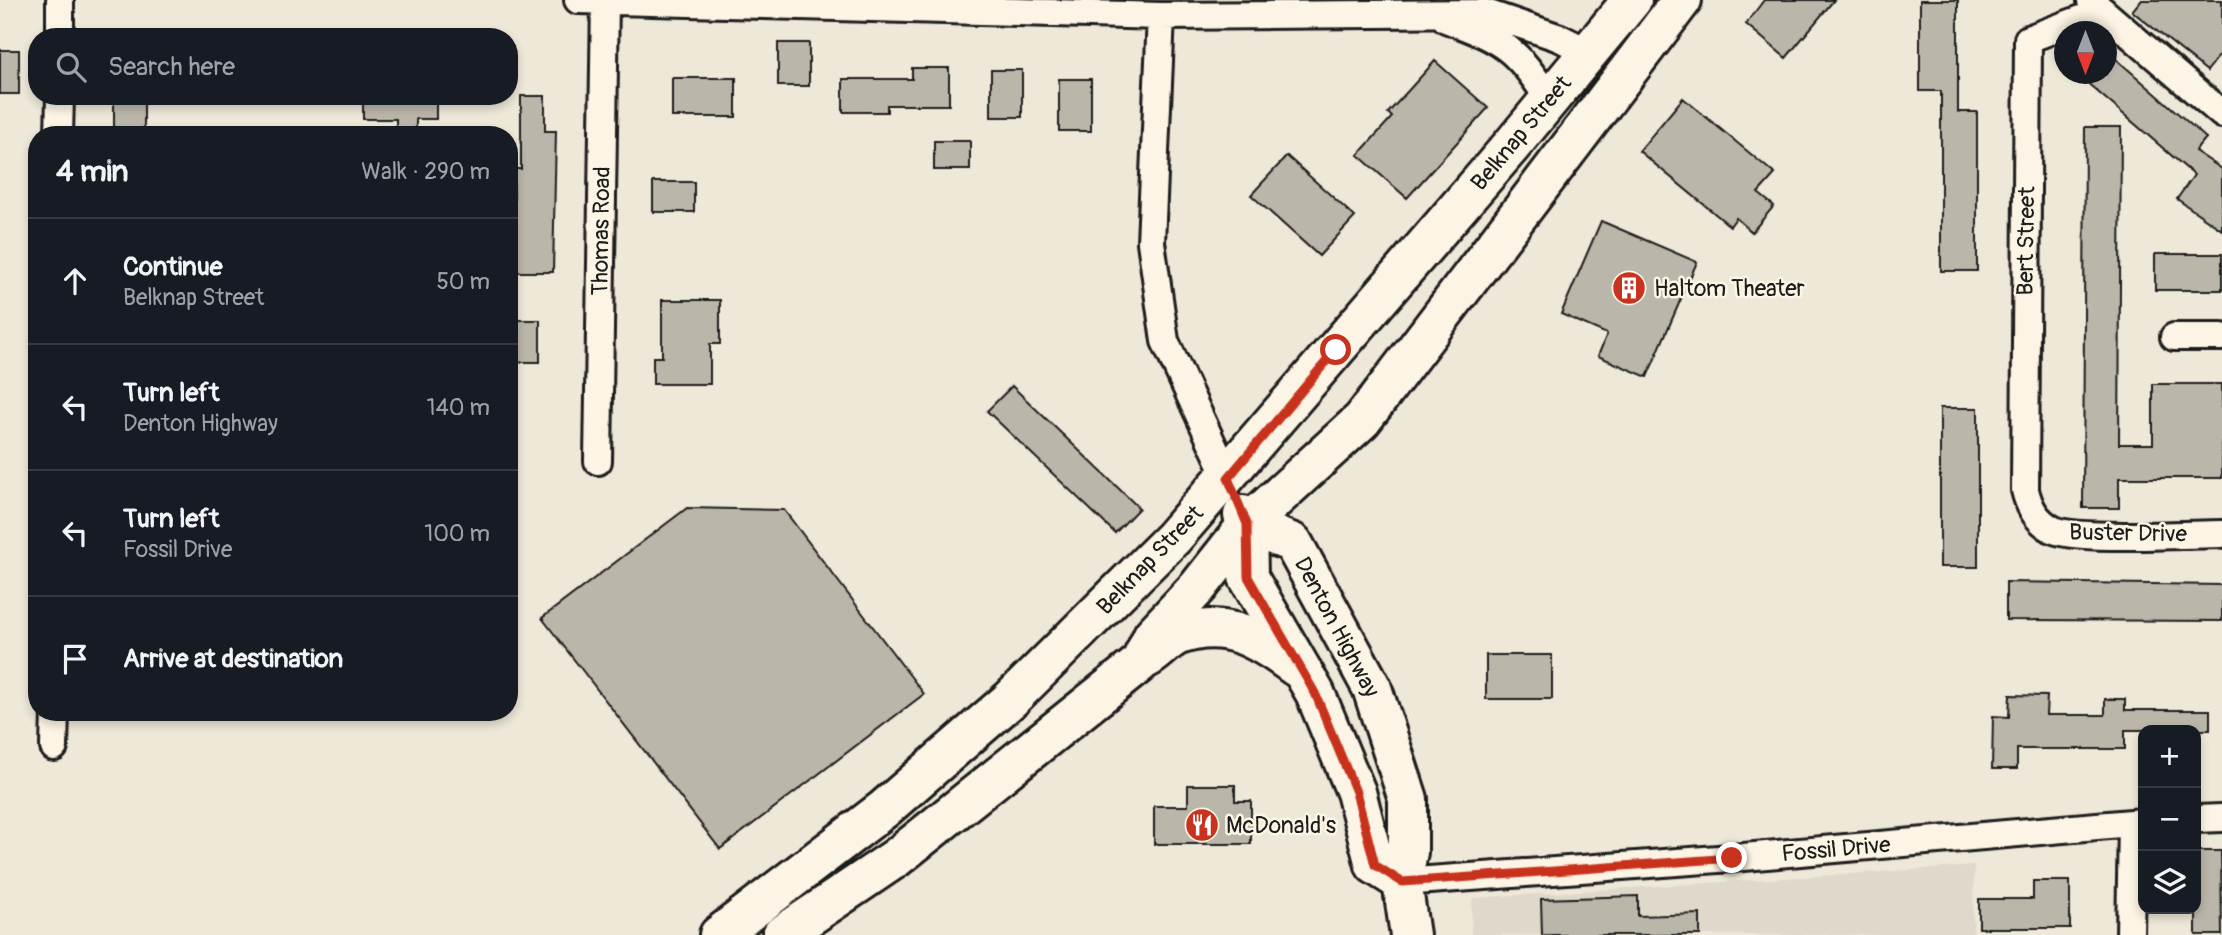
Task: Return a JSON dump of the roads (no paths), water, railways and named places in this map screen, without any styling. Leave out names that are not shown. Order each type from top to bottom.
[{"type":"main road","name":"Belknap Street","points":[[719,935],[884,810],[1010,700],[1173,538],[1228,478],[1632,0]]},
{"type":"main road","name":"Belknap Street","points":[[782,935],[896,858],[1041,745],[1140,663],[1153,635],[1198,587],[1247,524],[1362,420],[1682,0]]},
{"type":"main road","points":[[1228,478],[1247,524],[1248,577],[1302,671],[1356,792],[1375,865],[1402,882]]},
{"type":"main road","name":"Denton Highway","points":[[1247,524],[1293,543],[1372,688],[1408,799],[1408,852],[1402,882],[1410,935]]},
{"type":"main road","points":[[1140,663],[1177,635],[1229,630],[1259,639],[1302,671]]},
{"type":"street","points":[[60,0],[60,28]]},
{"type":"street","points":[[578,0],[1161,16],[1431,7],[1486,13],[1504,18],[1588,52]]},
{"type":"street","name":"Thomas Road","points":[[597,461],[605,0]]},
{"type":"street","points":[[2096,6],[2222,114]]},
{"type":"street","name":"Bert Street","points":[[2038,519],[2029,507],[2024,466],[2028,39],[2096,6]]},
{"type":"street","points":[[1431,7],[1510,48],[1523,61],[1549,100]]},
{"type":"street","points":[[1161,16],[1151,242],[1165,341],[1228,478]]},
{"type":"street","points":[[59,126],[60,105]]},
{"type":"street","points":[[2174,337],[2222,337]]},
{"type":"street","name":"Buster Drive","points":[[2038,519],[2054,531],[2078,535],[2222,534]]},
{"type":"street","points":[[54,747],[55,721]]},
{"type":"street","points":[[2201,819],[2222,818]]},
{"type":"street","points":[[2130,935],[2138,822]]},
{"type":"street","name":"Fossil Drive","points":[[1402,882],[1732,858],[2138,822]]},
{"type":"place","name":"Haltom Theater","points":[[1629,288]]},
{"type":"place","name":"McDonald's","points":[[1202,825]]}]
